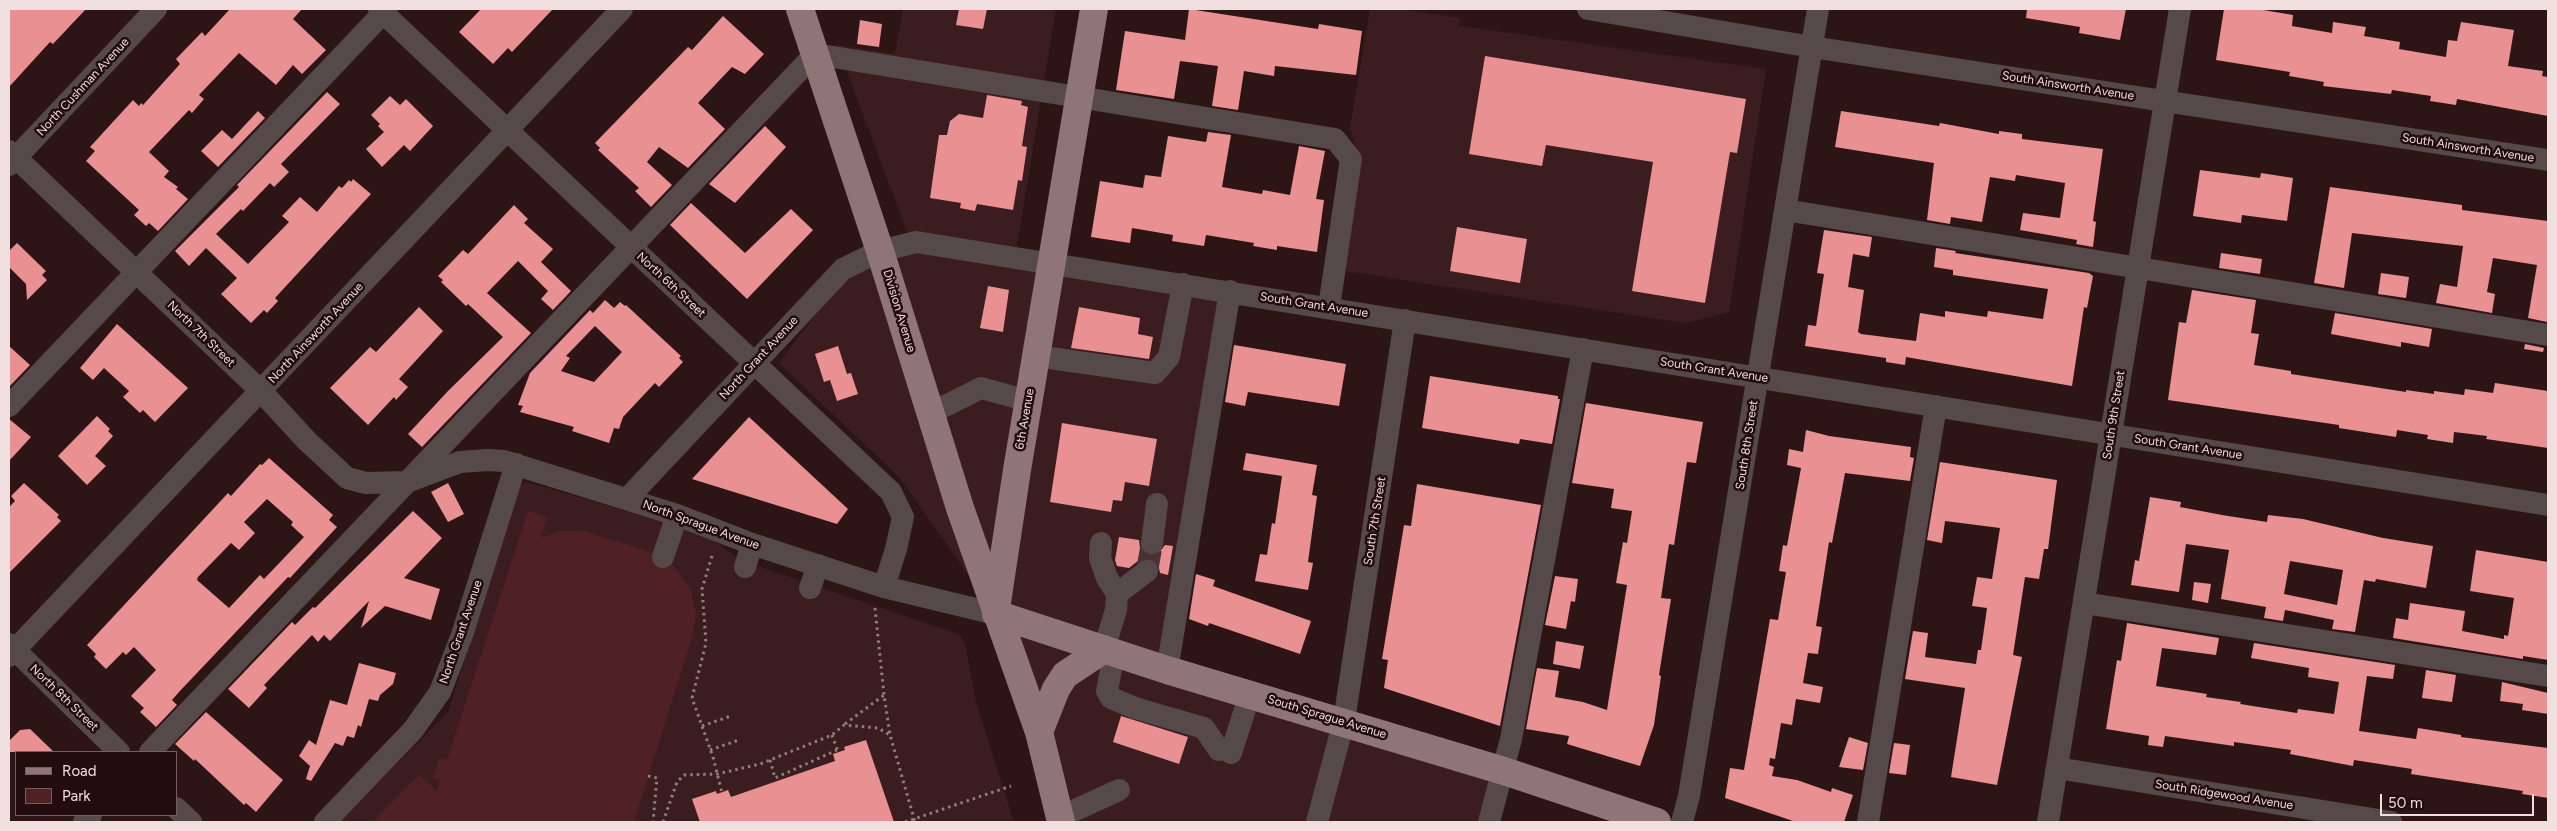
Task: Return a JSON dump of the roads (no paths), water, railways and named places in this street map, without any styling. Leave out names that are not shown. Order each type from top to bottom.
[{"type":"main road","name":"Division Avenue","points":[[800,9],[880,251],[996,614]]},
{"type":"main road","name":"6th Avenue","points":[[1061,819],[1038,732],[996,614],[1051,263],[1094,9]]},
{"type":"main road","name":"South Sprague Avenue","points":[[996,614],[1167,670],[1344,721],[1504,771],[1648,821]]},
{"type":"main road","points":[[1038,732],[1056,689],[1065,675],[1109,651]]},
{"type":"street","name":"North Cushman Avenue","points":[[11,158],[156,9]]},
{"type":"street","name":"North Ainsworth Avenue","points":[[11,650],[261,392],[622,9]]},
{"type":"street","name":"South Ainsworth Avenue","points":[[1588,9],[1812,47],[2548,160]]},
{"type":"street","name":"South 8th Street","points":[[1682,822],[1690,796],[1818,9]]},
{"type":"street","name":"South 9th Street","points":[[2048,822],[2180,9]]},
{"type":"street","name":"North 6th Street","points":[[383,10],[753,364],[891,492],[903,517],[896,549],[884,587]]},
{"type":"street","points":[[9,406],[383,10]]},
{"type":"street","points":[[151,751],[815,54],[1335,139],[1351,159],[1329,308]]},
{"type":"street","name":"North 7th Street","points":[[11,158],[136,272],[261,392],[306,441],[347,478],[366,483],[407,482]]},
{"type":"street","points":[[1785,210],[2548,335]]},
{"type":"street","name":"South Grant Avenue","points":[[880,251],[916,242],[2548,505]]},
{"type":"street","name":"North Grant Avenue","points":[[627,499],[843,269],[880,251]]},
{"type":"street","points":[[1036,356],[1154,373],[1169,357],[1183,284]]},
{"type":"street","points":[[1167,670],[1230,292]]},
{"type":"street","name":"South 7th Street","points":[[1317,822],[1344,721],[1405,320]]},
{"type":"street","points":[[1489,822],[1504,771],[1583,349]]},
{"type":"street","points":[[931,413],[981,388],[1029,401]]},
{"type":"street","points":[[1868,822],[1936,406]]},
{"type":"street","name":"North Sprague Avenue","points":[[407,482],[465,461],[492,460],[516,464],[677,515],[752,544],[884,587],[996,614]]},
{"type":"street","name":"North Grant Avenue","points":[[325,822],[413,730],[440,692],[462,635],[516,464]]},
{"type":"street","points":[[1152,543],[1157,504]]},
{"type":"street","points":[[663,558],[677,515]]},
{"type":"street","points":[[1101,543],[1100,558],[1107,578],[1117,594],[1109,651],[1107,691],[1111,698],[1134,708],[1204,728],[1225,751],[1250,694]]},
{"type":"street","points":[[745,567],[752,544]]},
{"type":"street","points":[[810,588],[818,565]]},
{"type":"street","points":[[1117,594],[1147,571]]},
{"type":"street","points":[[2084,603],[2548,676]]},
{"type":"street","name":"North 8th Street","points":[[11,650],[118,751]]},
{"type":"street","name":"South Ridgewood Avenue","points":[[2057,768],[2391,822]]},
{"type":"street","points":[[1061,819],[1119,790]]},
{"type":"street","points":[[178,810],[191,822]]},
{"type":"tunnel","points":[[1147,571],[1152,543]]}]
